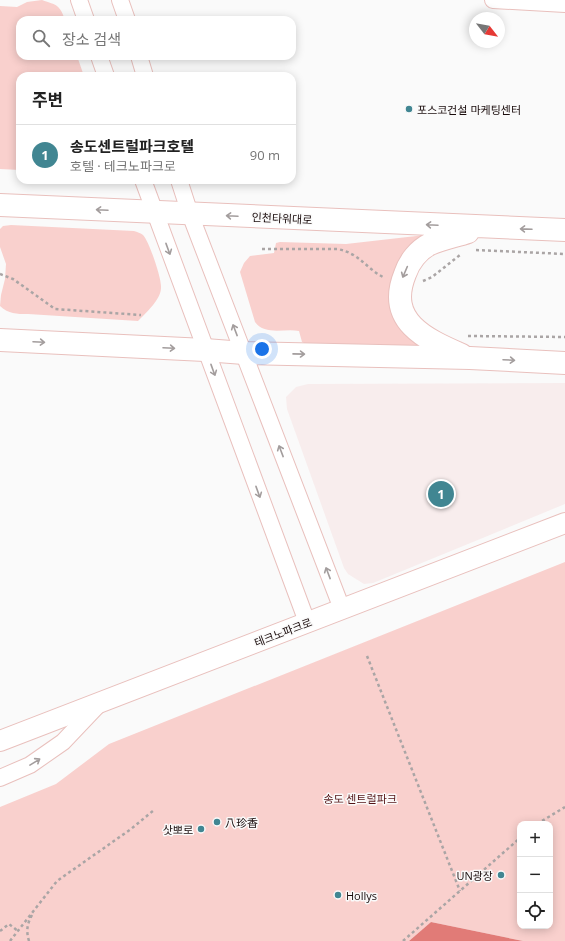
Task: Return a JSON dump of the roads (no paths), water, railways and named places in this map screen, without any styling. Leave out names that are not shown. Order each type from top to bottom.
[{"type":"main road","name":"인천타워대로","points":[[0,205],[485,228],[565,230]]},
{"type":"main road","points":[[470,358],[438,344],[419,332],[402,313],[400,290],[402,279],[407,267],[414,257],[422,250],[440,240],[485,228]]},
{"type":"main road","points":[[0,340],[244,353],[470,358],[565,363]]},
{"type":"street","points":[[79,0],[85,16]]},
{"type":"street","points":[[120,0],[126,16]]},
{"type":"street","points":[[493,0],[565,4]]},
{"type":"street","points":[[100,60],[105,72]]},
{"type":"street","points":[[140,60],[144,72]]},
{"type":"street","points":[[144,184],[307,622]]},
{"type":"street","points":[[180,184],[190,214],[342,609]]},
{"type":"street","name":"테크노파크로","points":[[0,741],[565,523]]},
{"type":"street","points":[[0,778],[30,765],[58,746],[100,702]]},
{"type":"place","name":"포스코건설 마케팅센터","points":[[409,109]]},
{"type":"place","name":"송도센트럴파크호텔","points":[[441,494]]},
{"type":"place","name":"八珍香","points":[[217,822]]},
{"type":"place","name":"삿뽀로","points":[[201,829]]},
{"type":"place","name":"UN광장","points":[[501,875]]},
{"type":"place","name":"Hollys","points":[[338,895]]},
{"type":"park label","name":"송도 센트럴파크","points":[[360,798]]}]
